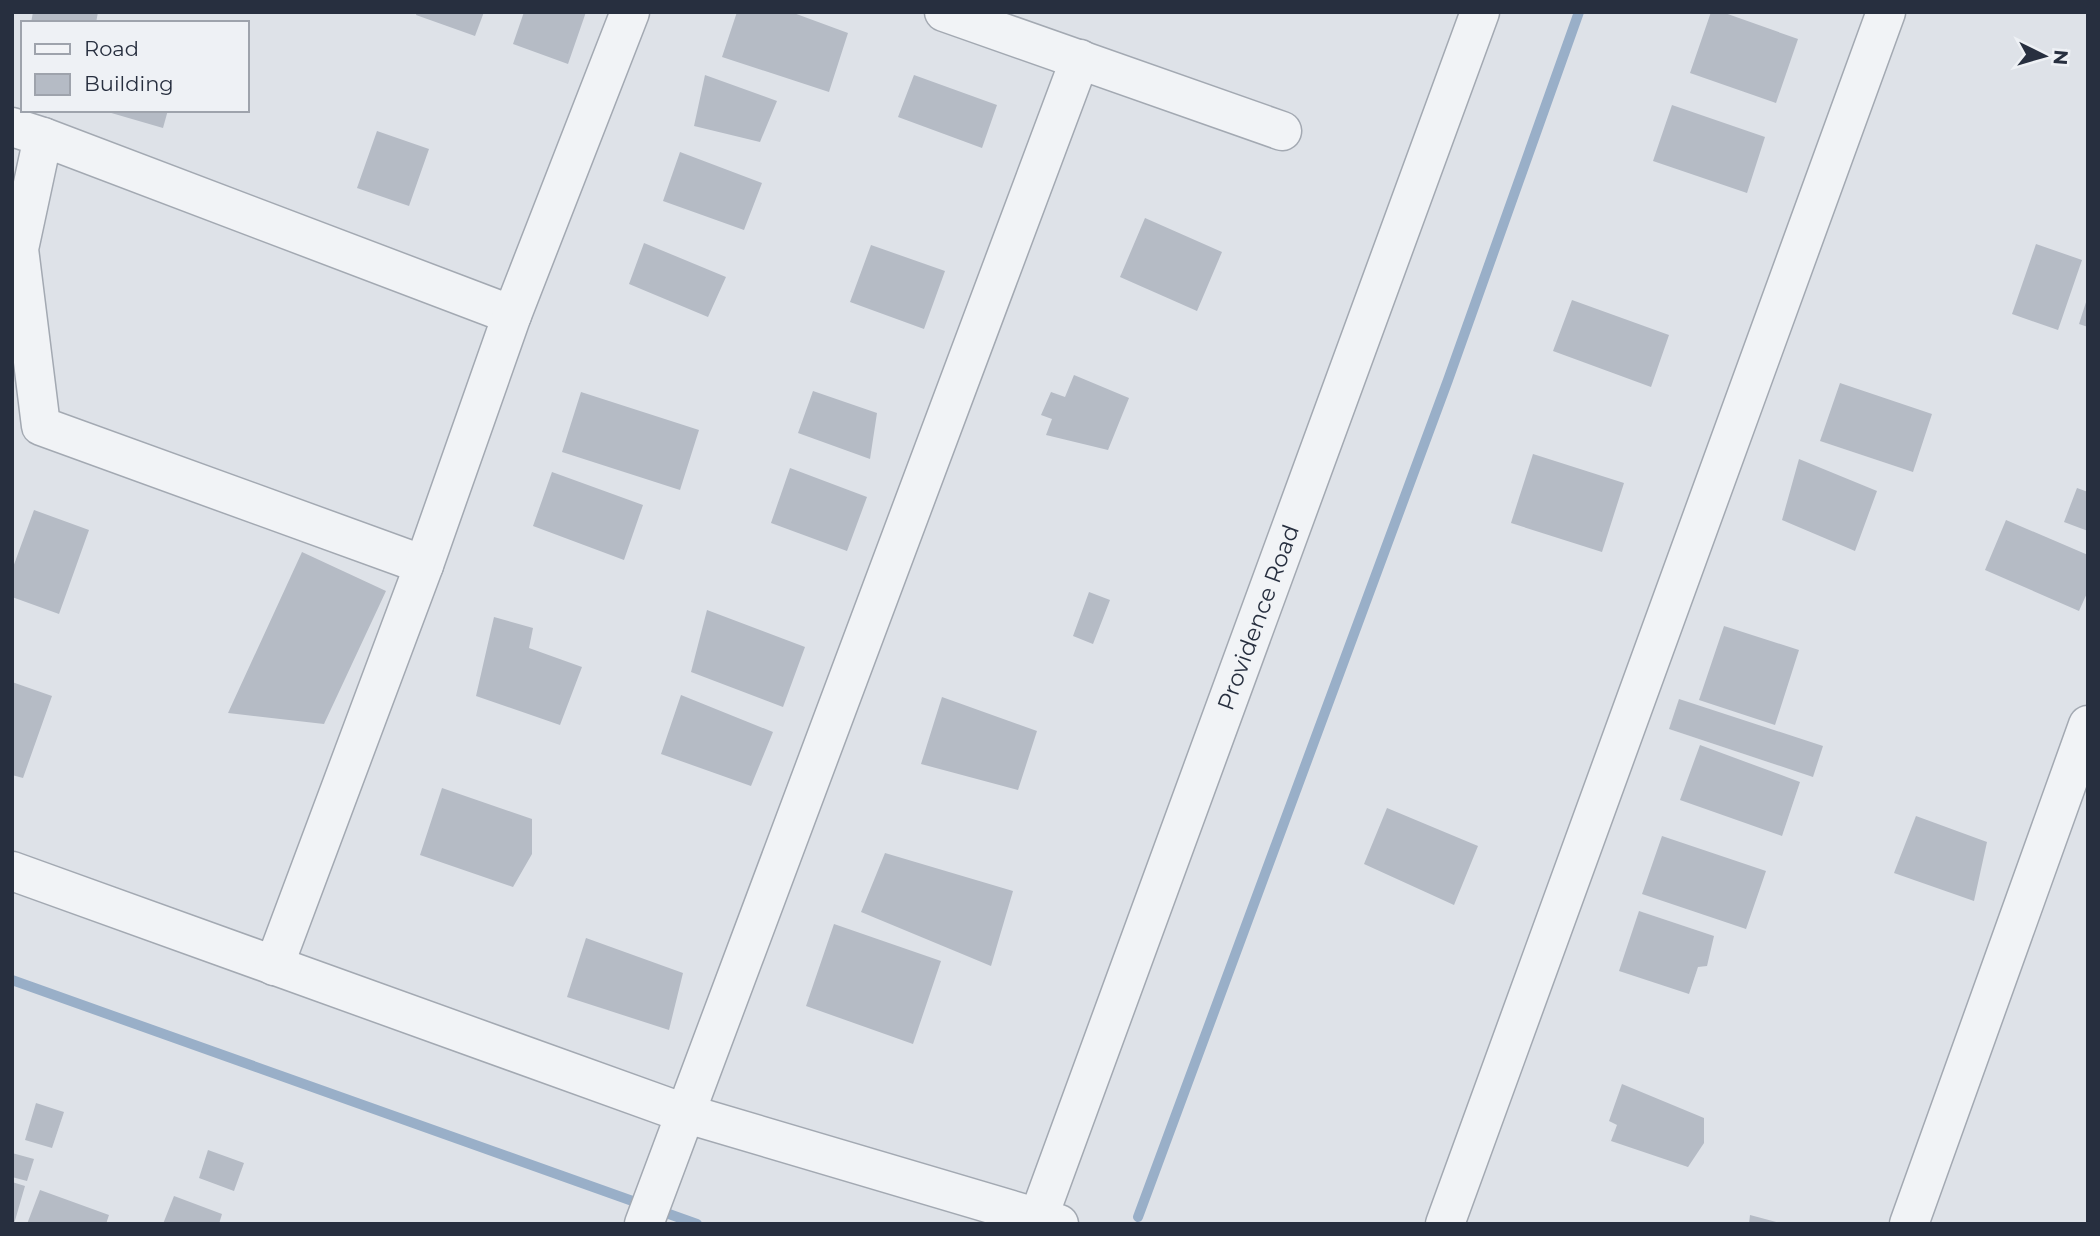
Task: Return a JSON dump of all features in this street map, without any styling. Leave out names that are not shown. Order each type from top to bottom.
[{"type":"street","points":[[274,966],[424,565],[512,315],[630,12]]},
{"type":"street","points":[[944,12],[1282,131]]},
{"type":"street","name":"Providence Road","points":[[1044,1222],[1480,12]]},
{"type":"street","points":[[1445,1224],[1886,12]]},
{"type":"street","points":[[644,1224],[1080,59]]},
{"type":"street","points":[[424,565],[41,426],[19,249],[28,132],[512,315]]},
{"type":"street","points":[[1909,1224],[2088,725]]},
{"type":"street","points":[[12,871],[684,1113],[1044,1222]]},
{"type":"building","points":[[33,12],[98,12],[96,21],[31,21]]},
{"type":"building","points":[[417,12],[484,12],[475,36],[416,15]]},
{"type":"building","points":[[524,12],[586,12],[568,64],[513,44]]},
{"type":"building","points":[[737,12],[791,12],[848,33],[829,92],[722,57]]},
{"type":"building","points":[[1711,12],[1722,12],[1798,39],[1776,103],[1690,73]]},
{"type":"building","points":[[705,75],[777,101],[760,142],[694,126]]},
{"type":"building","points":[[914,75],[997,105],[982,148],[898,117]]},
{"type":"building","points":[[1672,105],[1765,137],[1747,193],[1653,161]]},
{"type":"building","points":[[108,112],[167,112],[163,128]]},
{"type":"building","points":[[377,131],[429,149],[409,206],[357,188]]},
{"type":"building","points":[[680,152],[762,183],[744,230],[663,201]]},
{"type":"building","points":[[1145,218],[1222,252],[1197,311],[1120,277]]},
{"type":"building","points":[[644,243],[726,277],[708,317],[629,284]]},
{"type":"building","points":[[2036,244],[2082,260],[2058,330],[2012,314]]},
{"type":"building","points":[[871,245],[945,271],[924,329],[850,302]]},
{"type":"building","points":[[1572,300],[1669,335],[1651,387],[1553,351]]},
{"type":"building","points":[[2088,300],[2088,327],[2079,324]]},
{"type":"building","points":[[1074,375],[1129,398],[1108,450],[1046,435],[1052,419],[1041,415],[1051,392],[1065,397]]},
{"type":"building","points":[[1840,383],[1932,414],[1913,472],[1820,441]]},
{"type":"building","points":[[813,391],[877,413],[870,459],[798,433]]},
{"type":"building","points":[[581,392],[699,430],[680,490],[562,452]]},
{"type":"building","points":[[1533,454],[1624,483],[1602,552],[1511,523]]},
{"type":"building","points":[[1799,459],[1877,491],[1855,551],[1782,520]]},
{"type":"building","points":[[790,468],[867,497],[847,551],[771,523]]},
{"type":"building","points":[[552,472],[643,505],[624,560],[533,526]]},
{"type":"building","points":[[2077,488],[2088,492],[2088,531],[2064,522]]},
{"type":"building","points":[[34,510],[89,530],[59,614],[12,597],[12,570]]},
{"type":"building","points":[[2006,520],[2088,555],[2088,591],[2079,611],[1985,570]]},
{"type":"building","points":[[302,552],[386,591],[324,724],[228,713]]},
{"type":"building","points":[[1089,592],[1110,600],[1093,644],[1073,636]]},
{"type":"building","points":[[707,610],[805,647],[783,707],[691,672]]},
{"type":"building","points":[[494,617],[533,628],[529,648],[582,667],[560,725],[476,696]]},
{"type":"building","points":[[1724,626],[1799,650],[1775,725],[1699,700]]},
{"type":"building","points":[[12,682],[52,696],[23,778],[12,775]]},
{"type":"building","points":[[681,695],[773,732],[751,786],[661,754]]},
{"type":"building","points":[[942,697],[1037,731],[1018,790],[921,764]]},
{"type":"building","points":[[1679,699],[1823,746],[1813,777],[1669,729]]},
{"type":"building","points":[[1700,745],[1800,782],[1782,836],[1680,800]]},
{"type":"building","points":[[442,788],[532,819],[532,854],[513,887],[420,855]]},
{"type":"building","points":[[1387,808],[1478,846],[1454,905],[1364,864]]},
{"type":"building","points":[[1916,816],[1987,842],[1974,901],[1894,873]]},
{"type":"building","points":[[1662,836],[1766,871],[1746,929],[1642,894]]},
{"type":"building","points":[[885,853],[1013,891],[991,966],[861,912]]},
{"type":"building","points":[[1639,911],[1714,936],[1707,966],[1698,967],[1689,994],[1619,971]]},
{"type":"building","points":[[834,924],[941,961],[913,1044],[806,1006]]},
{"type":"building","points":[[586,938],[683,973],[669,1030],[567,997]]},
{"type":"building","points":[[1622,1084],[1704,1118],[1704,1143],[1688,1167],[1611,1141],[1617,1125],[1609,1121]]},
{"type":"building","points":[[36,1103],[64,1112],[52,1148],[25,1140]]},
{"type":"building","points":[[208,1150],[244,1163],[234,1191],[199,1178]]},
{"type":"building","points":[[12,1153],[34,1159],[27,1181],[12,1177]]},
{"type":"building","points":[[12,1182],[25,1186],[14,1224],[12,1224]]},
{"type":"building","points":[[40,1190],[109,1215],[106,1224],[27,1224]]},
{"type":"building","points":[[174,1196],[222,1214],[219,1224],[163,1224]]},
{"type":"building","points":[[1750,1215],[1780,1223],[1780,1224],[1749,1224]]},
{"type":"waterway","points":[[1138,1217],[1448,380],[1579,12]]},
{"type":"waterway","points":[[12,980],[697,1224]]}]
